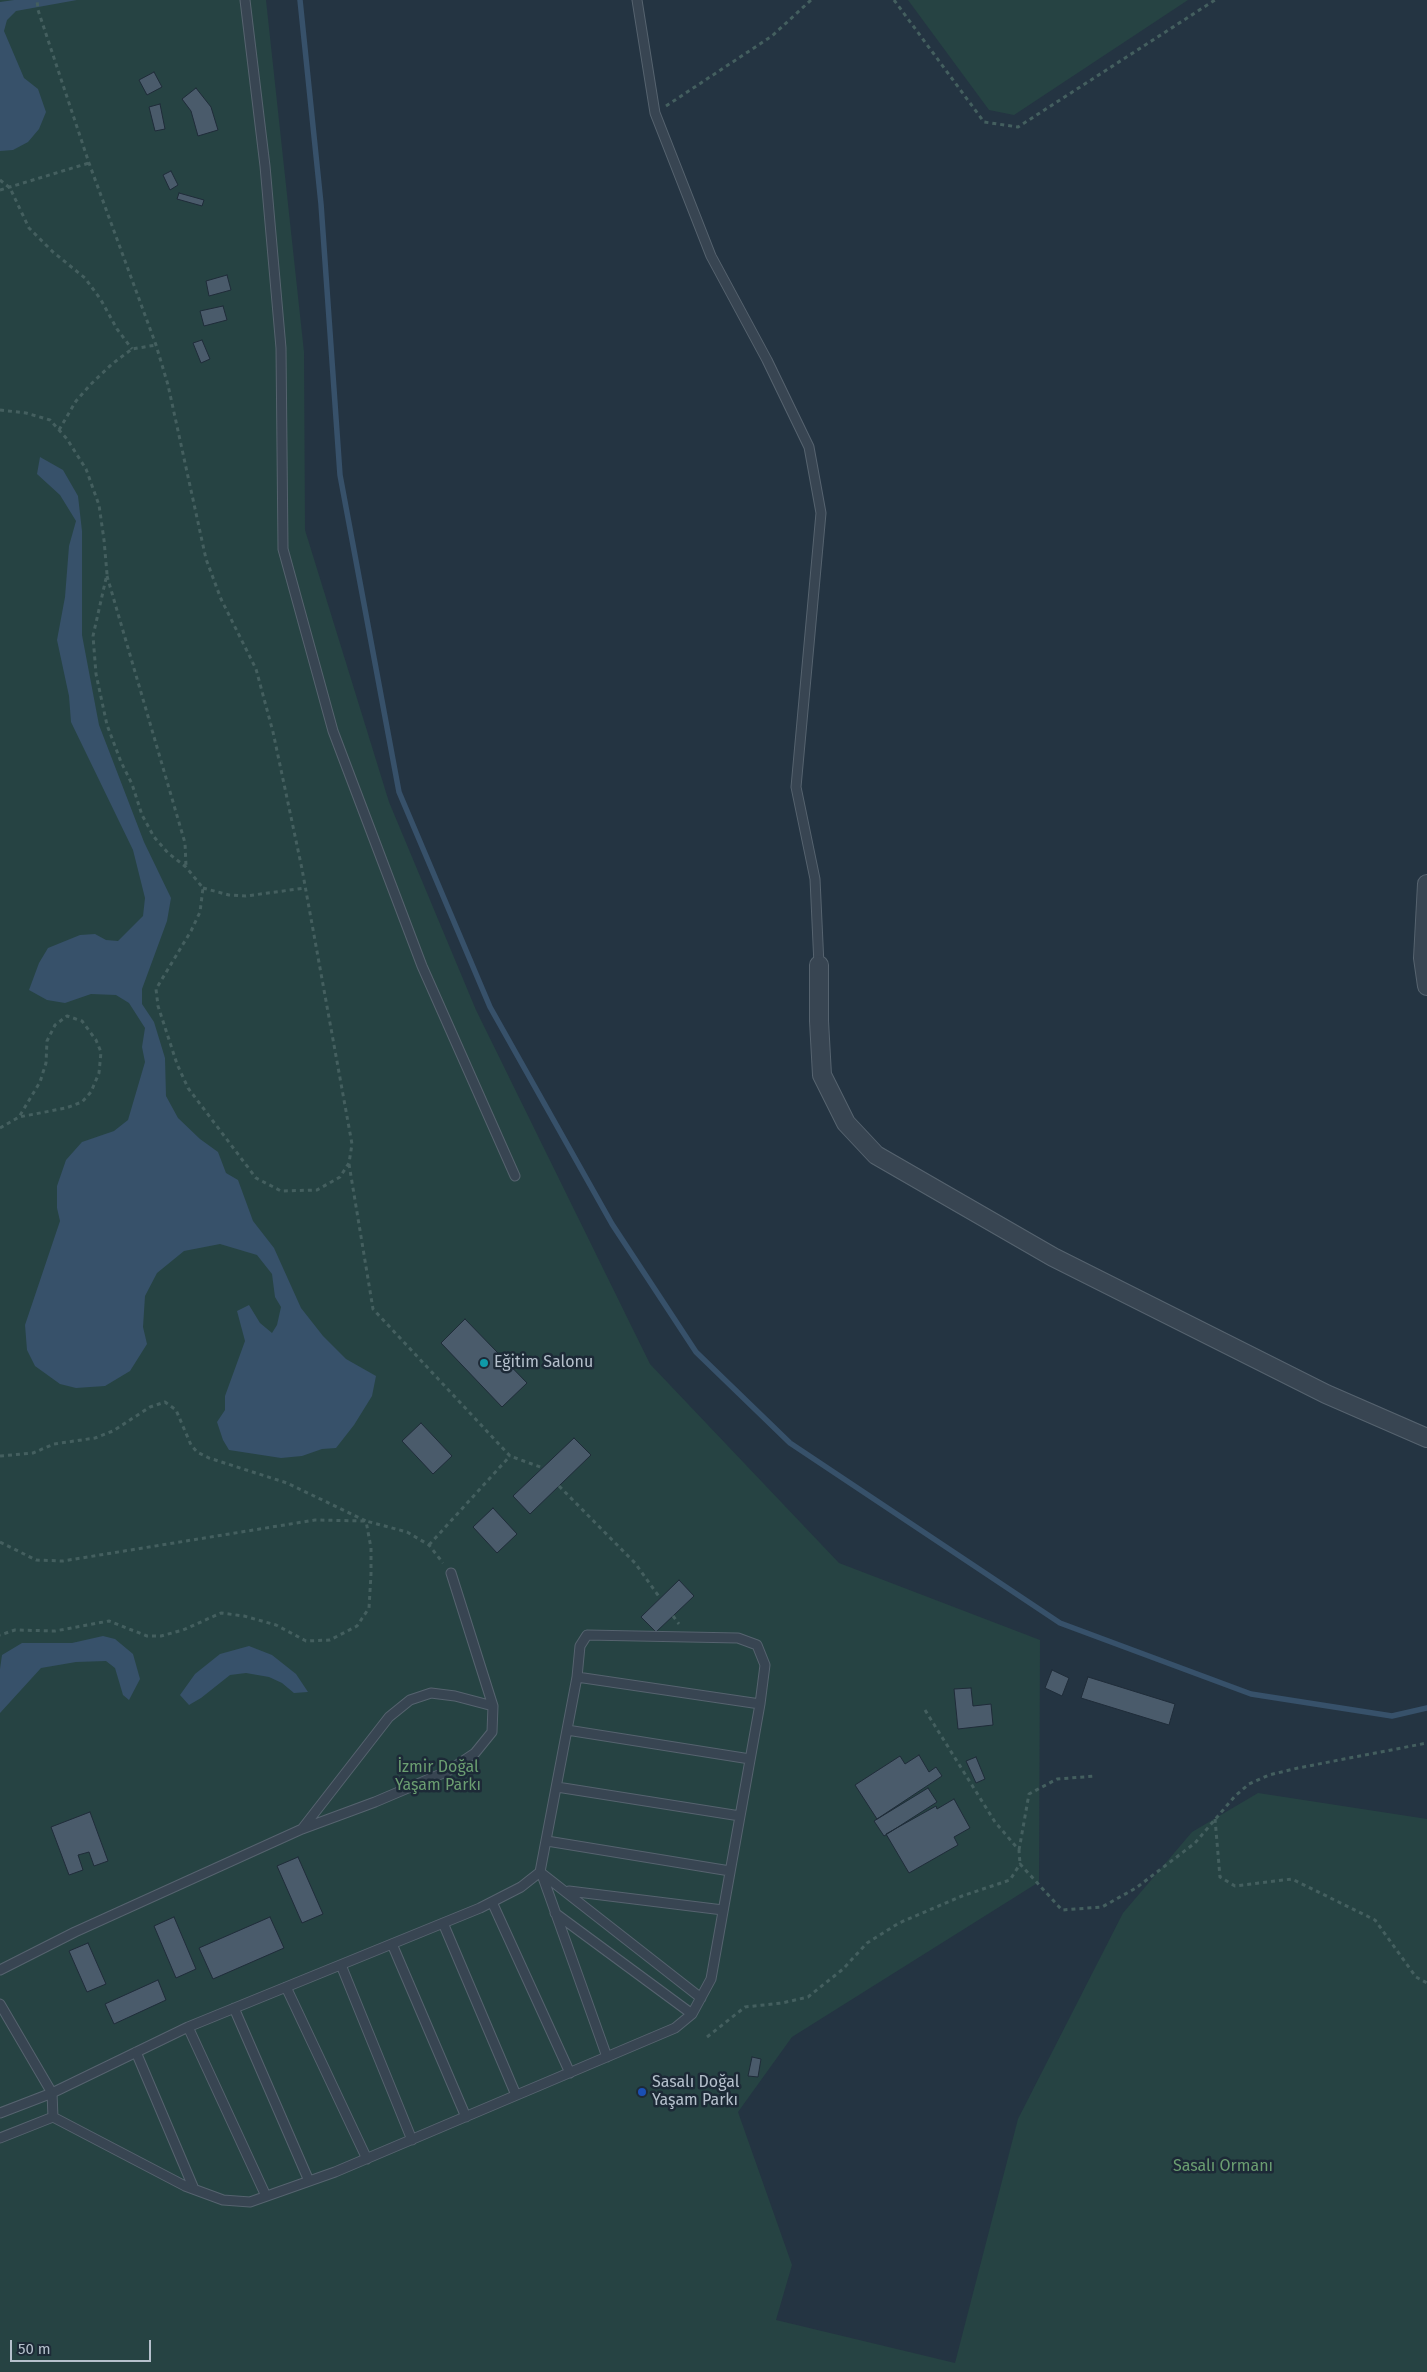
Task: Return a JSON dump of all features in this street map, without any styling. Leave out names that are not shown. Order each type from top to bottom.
[{"type":"street","points":[[1427,884],[1423,958],[1427,986]]},
{"type":"street","points":[[819,965],[819,1021],[822,1075],[846,1123],[876,1155],[1062,1261],[1326,1394],[1427,1438]]},
{"type":"lane","points":[[245,0],[265,166],[281,348],[283,549],[334,731],[422,966],[515,1176]]},
{"type":"lane","points":[[637,0],[655,113],[711,256],[767,360],[810,447],[821,512],[796,787],[815,878],[819,965]]},
{"type":"lane","points":[[0,1970],[75,1932],[302,1829],[415,1786],[462,1762],[475,1753],[492,1732],[493,1706],[451,1573]]},
{"type":"lane","points":[[0,2138],[53,2117],[194,2189],[223,2200],[250,2202],[367,2159],[516,2095],[570,2073],[675,2028],[692,2014],[711,1979],[760,1704],[765,1664],[757,1645],[738,1638],[587,1635],[580,1646],[577,1677],[540,1872],[607,2057]]},
{"type":"lane","points":[[577,1677],[760,1704]]},
{"type":"lane","points":[[302,1829],[389,1717],[410,1700],[431,1694],[455,1696],[493,1706]]},
{"type":"lane","points":[[567,1730],[750,1759]]},
{"type":"lane","points":[[557,1788],[740,1816]]},
{"type":"lane","points":[[547,1841],[730,1870]]},
{"type":"lane","points":[[540,1872],[568,1891],[701,1998]]},
{"type":"lane","points":[[0,2113],[52,2093],[188,2026],[492,1902],[520,1887],[540,1872]]},
{"type":"lane","points":[[568,1891],[723,1910]]},
{"type":"lane","points":[[492,1902],[570,2073]]},
{"type":"lane","points":[[556,1913],[692,2014]]},
{"type":"lane","points":[[443,1923],[516,2095]]},
{"type":"lane","points":[[392,1944],[466,2117]]},
{"type":"lane","points":[[341,1965],[412,2140]]},
{"type":"lane","points":[[286,1987],[367,2159]]},
{"type":"lane","points":[[0,2004],[52,2093],[53,2117]]},
{"type":"lane","points":[[234,2008],[309,2181]]},
{"type":"lane","points":[[188,2026],[266,2196]]},
{"type":"lane","points":[[136,2052],[194,2189]]},
{"type":"path","points":[[37,0],[38,10],[88,163],[156,345],[168,385],[206,559],[221,599],[256,669],[273,732],[305,888],[352,1144],[349,1163],[374,1309],[510,1456],[542,1468]]},
{"type":"path","points":[[655,113],[772,36],[811,0]]},
{"type":"path","points":[[894,0],[984,122],[1018,127],[1215,0]]},
{"type":"path","points":[[0,190],[88,163]]},
{"type":"path","points":[[0,180],[10,188],[29,228],[53,252],[85,278],[132,349]]},
{"type":"path","points":[[60,430],[76,401],[90,384],[112,364],[132,349],[156,345]]},
{"type":"path","points":[[0,410],[26,413],[50,420],[60,430],[86,470],[99,505],[107,574],[185,843],[186,867]]},
{"type":"path","points":[[107,574],[93,636],[96,674],[107,725],[121,762],[132,784],[142,815],[154,837],[168,853],[186,867],[203,888],[229,895],[246,896],[305,888]]},
{"type":"path","points":[[203,888],[200,912],[156,989],[158,1006],[177,1064],[188,1088],[256,1178],[281,1191],[317,1190],[340,1178],[349,1163]]},
{"type":"path","points":[[0,1128],[20,1117],[66,1108],[82,1102],[91,1092],[99,1073],[101,1052],[96,1040],[82,1021],[67,1016],[55,1025],[47,1041],[46,1063],[40,1082],[20,1117]]},
{"type":"path","points":[[0,1456],[33,1453],[54,1444],[95,1438],[113,1432],[150,1407],[166,1402],[176,1410],[191,1445],[197,1452],[209,1458],[287,1483],[366,1521],[407,1532],[429,1545],[451,1573]]},
{"type":"path","points":[[429,1545],[510,1456]]},
{"type":"path","points":[[559,1486],[635,1563],[660,1598]]},
{"type":"path","points":[[0,1542],[36,1560],[63,1561],[315,1520],[366,1521]]},
{"type":"path","points":[[0,1635],[15,1630],[55,1632],[109,1621],[147,1636],[161,1636],[184,1630],[221,1613],[244,1616],[276,1625],[306,1641],[330,1640],[356,1626],[369,1608],[371,1548],[366,1521]]},
{"type":"path","points":[[925,1710],[995,1822],[1019,1850]]},
{"type":"path","points":[[1020,1864],[1062,1910],[1102,1907],[1136,1888],[1195,1843],[1215,1818],[1249,1784],[1269,1775],[1340,1759],[1427,1743]]},
{"type":"path","points":[[707,2037],[745,2007],[782,2003],[808,1997],[843,1969],[867,1944],[899,1923],[962,1896],[1010,1880],[1020,1864],[1019,1850],[1029,1794],[1057,1779],[1096,1776]]},
{"type":"path","points":[[1215,1818],[1220,1877],[1236,1886],[1292,1879],[1375,1920],[1416,1977],[1427,1983]]},
{"type":"green space","name":"İzmir Doğal Yaşam Parkı","points":[[0,0],[266,0],[304,352],[305,530],[389,802],[476,1010],[650,1364],[839,1563],[1040,1640],[1039,1882],[792,2037],[738,2112],[792,2265],[776,2320],[955,2363],[1018,2119],[1123,1913],[1192,1832],[1258,1793],[1427,1819],[1427,2372],[0,2372]]},
{"type":"green space","points":[[908,0],[1188,0],[1014,115],[989,110]]},
{"type":"water","points":[[14,0],[77,0],[16,11],[7,20],[4,31],[24,78],[38,89],[46,112],[39,129],[28,142],[13,150],[0,151],[0,2]]},
{"type":"water","points":[[40,457],[63,470],[78,496],[82,531],[82,635],[99,725],[144,842],[171,898],[167,921],[142,989],[142,1004],[154,1022],[165,1058],[166,1096],[178,1118],[200,1139],[218,1152],[226,1173],[238,1180],[253,1221],[274,1248],[301,1308],[323,1336],[346,1359],[376,1376],[372,1396],[354,1425],[336,1448],[322,1449],[302,1456],[281,1458],[229,1450],[223,1440],[217,1422],[225,1410],[225,1396],[245,1341],[237,1311],[249,1305],[260,1323],[272,1333],[277,1325],[281,1307],[275,1297],[272,1274],[257,1255],[220,1244],[184,1251],[157,1273],[145,1296],[143,1327],[147,1344],[130,1371],[105,1386],[76,1388],[60,1384],[35,1366],[27,1350],[25,1325],[60,1221],[57,1208],[57,1186],[66,1160],[82,1142],[114,1131],[128,1120],[145,1062],[142,1047],[145,1028],[129,1003],[116,995],[91,994],[65,1003],[47,1000],[29,990],[39,963],[48,948],[80,935],[95,934],[106,940],[118,941],[143,916],[145,898],[133,850],[71,722],[69,696],[57,640],[65,597],[69,546],[76,521],[60,495],[37,474]]},
{"type":"water","points":[[103,1636],[115,1639],[133,1654],[140,1679],[129,1700],[123,1695],[115,1668],[106,1661],[76,1662],[41,1668],[0,1713],[0,1669],[2,1655],[22,1643],[72,1643]]},
{"type":"water","points":[[249,1646],[272,1655],[296,1674],[308,1692],[294,1693],[282,1683],[269,1677],[246,1673],[230,1675],[189,1705],[180,1695],[195,1674],[220,1654]]},
{"type":"building","points":[[154,72],[162,87],[147,95],[139,80]]},
{"type":"building","points":[[196,88],[211,107],[218,130],[198,136],[191,111],[182,99]]},
{"type":"building","points":[[160,104],[165,129],[155,131],[149,107]]},
{"type":"building","points":[[171,171],[178,185],[170,190],[163,175]]},
{"type":"building","points":[[179,193],[204,200],[202,206],[177,199]]},
{"type":"building","points":[[227,275],[231,290],[209,296],[206,281]]},
{"type":"building","points":[[223,306],[227,320],[204,326],[200,311]]},
{"type":"building","points":[[202,340],[210,359],[201,363],[193,343]]},
{"type":"building","name":"Eğitim Salonu","points":[[465,1319],[527,1383],[502,1407],[441,1343]]},
{"type":"building","points":[[421,1423],[452,1456],[433,1474],[402,1441]]},
{"type":"building","points":[[574,1438],[591,1455],[530,1514],[513,1496]]},
{"type":"building","points":[[493,1508],[517,1534],[497,1553],[473,1527]]},
{"type":"building","points":[[679,1580],[694,1596],[656,1632],[641,1617]]},
{"type":"building","points":[[1052,1670],[1069,1678],[1062,1696],[1045,1688]]},
{"type":"building","points":[[1088,1677],[1175,1704],[1169,1725],[1081,1698]]},
{"type":"building","points":[[971,1688],[973,1706],[991,1704],[993,1725],[958,1729],[954,1689]]},
{"type":"building","points":[[919,1755],[929,1772],[936,1767],[942,1776],[877,1819],[855,1785],[900,1756],[905,1764]]},
{"type":"building","points":[[976,1757],[985,1779],[976,1783],[966,1761]]},
{"type":"building","points":[[928,1788],[937,1802],[884,1836],[874,1821]]},
{"type":"building","points":[[954,1799],[970,1828],[954,1837],[958,1845],[909,1873],[886,1834],[936,1806],[937,1809]]},
{"type":"building","points":[[90,1812],[108,1861],[94,1866],[89,1852],[78,1855],[83,1870],[69,1875],[51,1827]]},
{"type":"building","points":[[298,1857],[323,1914],[302,1923],[277,1866]]},
{"type":"building","points":[[174,1917],[196,1969],[176,1978],[154,1926]]},
{"type":"building","points":[[270,1917],[284,1948],[213,1979],[199,1948]]},
{"type":"building","points":[[88,1943],[106,1984],[87,1992],[69,1951]]},
{"type":"building","points":[[158,1980],[166,2000],[114,2024],[105,2004]]},
{"type":"building","points":[[752,2057],[761,2059],[758,2077],[748,2076]]},
{"type":"waterway","points":[[300,0],[321,204],[340,475],[399,792],[490,1007],[612,1224],[696,1352],[790,1443],[1060,1623],[1251,1694],[1392,1716],[1427,1708]]},
{"type":"place","name":"Eğitim Salonu","points":[[484,1363]]},
{"type":"place","name":"Sasalı Doğal Yaşam Parkı","points":[[642,2092]]},
{"type":"park label","name":"Sasalı Ormanı","points":[[1223,2167]]}]
